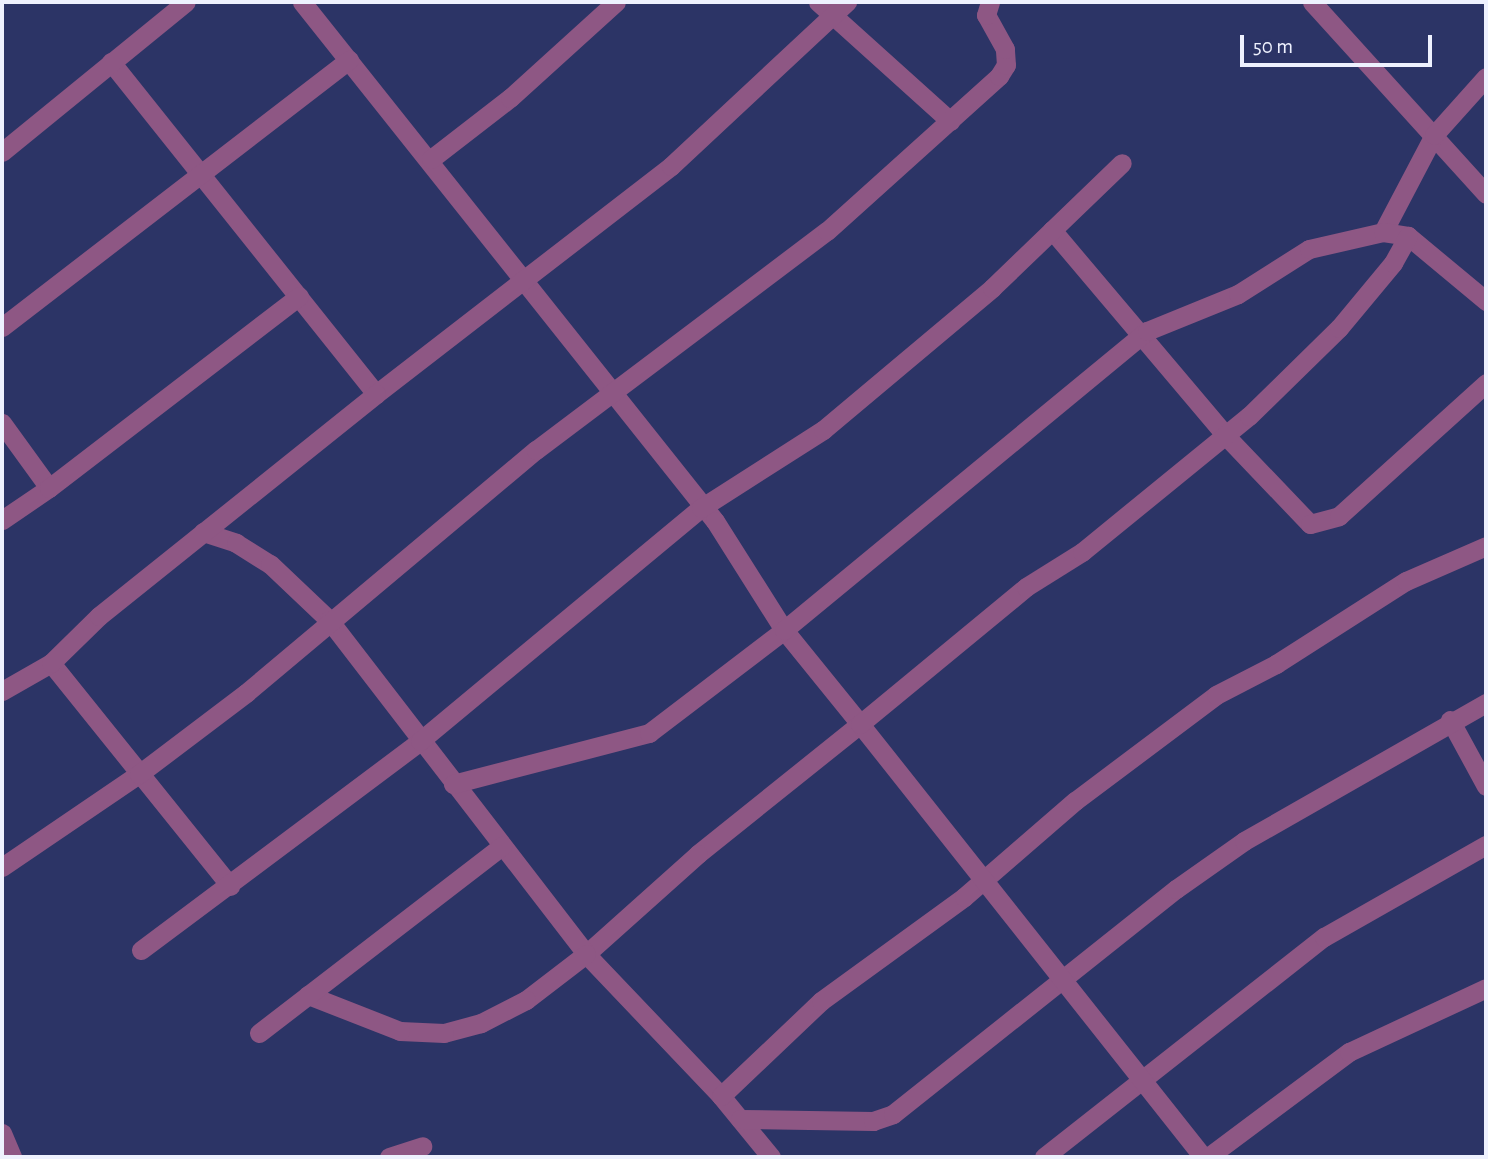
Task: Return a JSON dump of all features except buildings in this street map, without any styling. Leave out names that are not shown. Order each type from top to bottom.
[{"type":"street","points":[[2,152],[186,2]]},
{"type":"street","points":[[302,2],[525,276],[612,396],[701,508],[715,521],[784,630],[982,882],[1066,980],[1140,1081],[1205,1157],[1349,1052],[1486,988]]},
{"type":"street","points":[[431,159],[510,98],[617,2]]},
{"type":"street","points":[[818,2],[841,8],[950,121]]},
{"type":"street","points":[[2,867],[139,775],[536,450],[612,396],[827,231],[950,121],[1006,65],[1005,49],[986,15],[989,2]]},
{"type":"street","points":[[1312,2],[1377,79],[1434,135],[1486,194]]},
{"type":"street","points":[[2,691],[51,663],[203,533],[376,394],[525,276],[671,166],[841,8]]},
{"type":"street","points":[[2,327],[75,275],[199,173],[349,60]]},
{"type":"street","points":[[111,62],[376,394]]},
{"type":"street","points":[[1383,232],[1434,135],[1486,77]]},
{"type":"street","points":[[141,950],[230,886],[420,741],[701,508],[823,430],[1052,229],[1122,163]]},
{"type":"street","points":[[1052,229],[1225,435],[1301,516],[1322,524],[1339,516],[1486,383]]},
{"type":"street","points":[[453,784],[649,733],[784,630],[1140,336],[1238,295],[1309,249],[1383,232],[1408,236],[1486,301]]},
{"type":"street","points":[[308,995],[400,1031],[444,1033],[481,1023],[526,1000],[586,954],[698,854],[1026,587],[1082,552],[1225,435],[1339,328],[1394,263],[1408,236]]},
{"type":"street","points":[[2,520],[49,488],[299,296]]},
{"type":"street","points":[[2,423],[49,488]]},
{"type":"street","points":[[203,533],[236,543],[270,564],[329,620],[586,954],[721,1096],[771,1157]]},
{"type":"street","points":[[721,1096],[821,1001],[982,882],[1075,801],[1216,695],[1276,664],[1406,581],[1486,546]]},
{"type":"street","points":[[51,663],[230,886]]},
{"type":"street","points":[[740,1119],[873,1121],[893,1114],[1244,841],[1450,720],[1486,703]]},
{"type":"street","points":[[1450,720],[1486,786]]},
{"type":"street","points":[[1044,1157],[1324,937],[1486,845]]},
{"type":"street","points":[[258,1033],[502,846]]},
{"type":"street","points":[[389,1157],[422,1146]]}]
